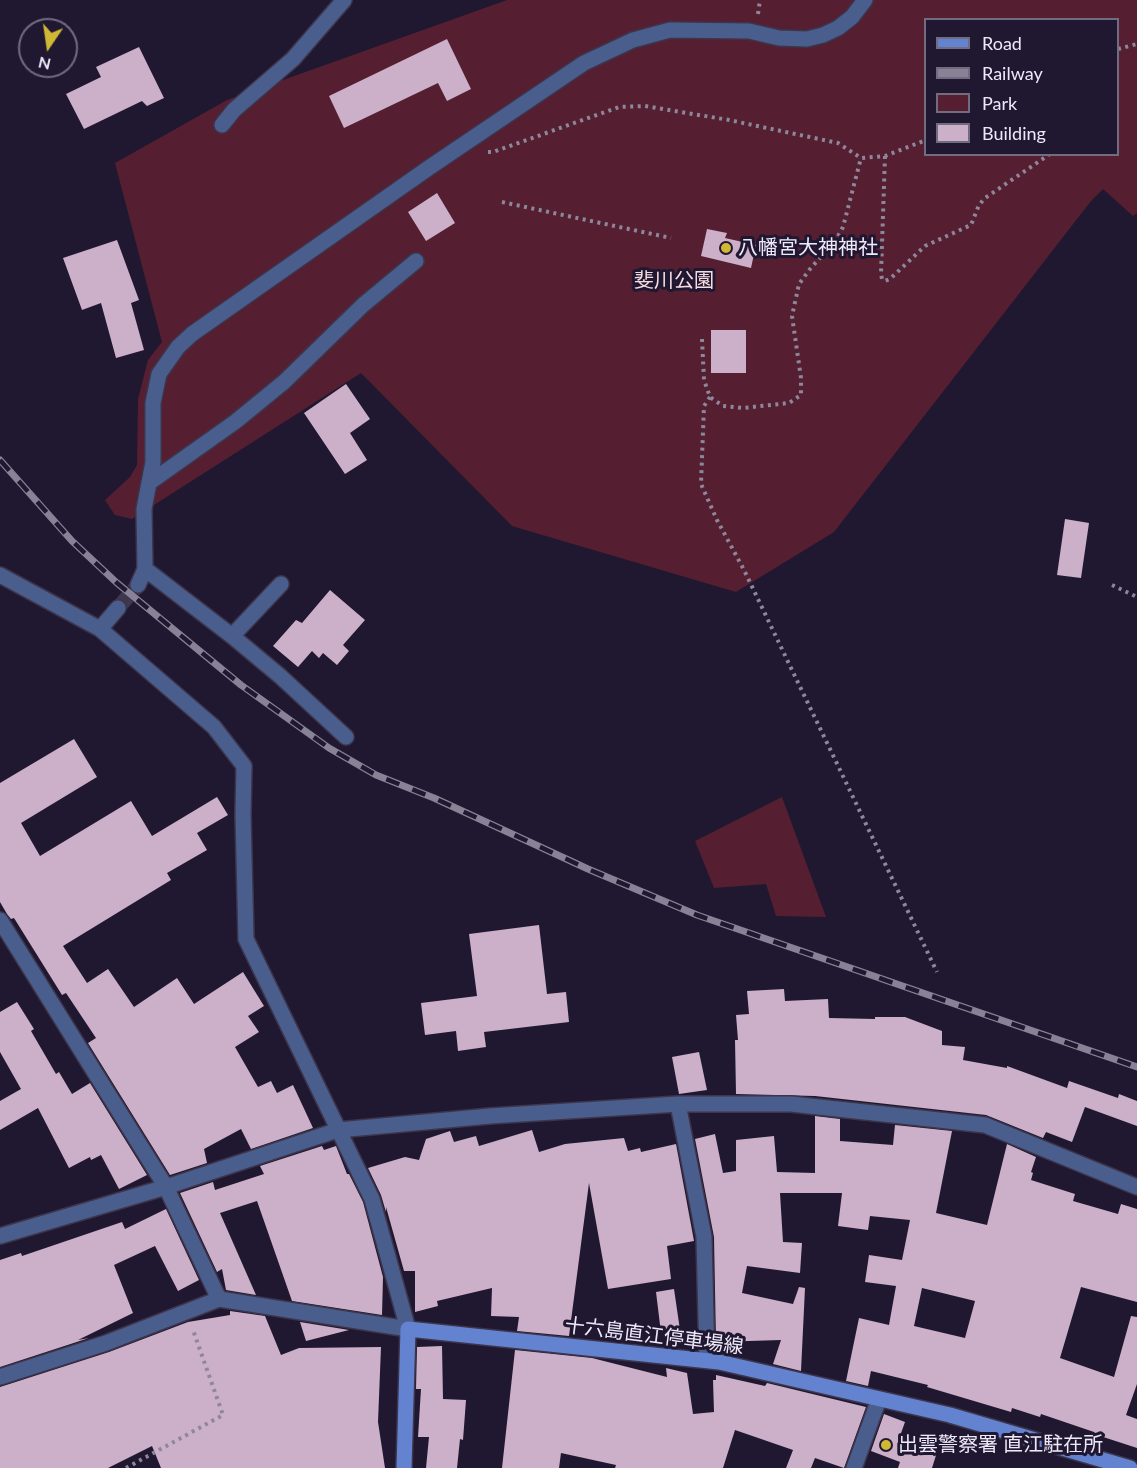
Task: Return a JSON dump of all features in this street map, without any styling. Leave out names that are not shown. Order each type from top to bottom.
[{"type":"main road","name":"十六島直江停車場線","points":[[408,1329],[706,1360],[950,1415],[1130,1468]]},
{"type":"main road","points":[[404,1468],[408,1329]]},
{"type":"street","points":[[222,125],[234,110],[293,59],[344,0]]},
{"type":"street","points":[[138,585],[145,569],[144,509],[153,462],[153,403],[159,374],[178,347],[192,334],[430,167],[584,63],[633,40],[670,30],[749,31],[779,38],[807,39],[838,28],[852,17],[865,0]]},
{"type":"street","points":[[149,483],[235,422],[268,395],[363,305],[416,261]]},
{"type":"street","points":[[145,569],[280,676],[346,737]]},
{"type":"street","points":[[0,575],[100,629],[214,727],[244,766],[246,939],[372,1199],[408,1329],[219,1299],[106,1343],[0,1377]]},
{"type":"street","points":[[232,636],[281,584]]},
{"type":"street","points":[[100,629],[118,608]]},
{"type":"street","points":[[0,920],[166,1187],[219,1299]]},
{"type":"street","points":[[678,1104],[704,1237],[706,1360]]},
{"type":"street","points":[[0,1236],[166,1187],[338,1130],[502,1115],[678,1104],[791,1104],[985,1125],[1137,1187]]},
{"type":"street","points":[[854,1468],[879,1399]]},
{"type":"path","points":[[757,18],[760,0]]},
{"type":"path","points":[[1119,49],[1137,44]]},
{"type":"path","points":[[454,151],[493,152],[619,107],[645,106],[729,120],[837,143],[861,158],[885,156],[924,141]]},
{"type":"path","points":[[885,156],[881,274],[885,281],[925,246],[971,225],[979,205],[985,198],[1047,156]]},
{"type":"path","points":[[702,339],[704,380],[710,397],[723,406],[743,408],[789,403],[801,395],[801,378],[792,316],[800,284],[839,234],[861,158]]},
{"type":"path","points":[[502,202],[671,238]]},
{"type":"path","points":[[710,397],[704,406],[701,484],[937,972]]},
{"type":"path","points":[[1112,585],[1137,597]]},
{"type":"path","points":[[126,1468],[223,1414],[186,1312]]},
{"type":"green space","name":"斐川公園","points":[[507,0],[1137,0],[1137,213],[1133,216],[1103,189],[1091,201],[834,532],[736,592],[512,526],[361,373],[132,519],[115,515],[105,500],[130,477],[137,465],[138,399],[148,360],[162,342],[115,163],[227,100]]},
{"type":"green space","points":[[782,797],[826,917],[776,916],[766,884],[714,888],[695,841]]},
{"type":"building","points":[[447,39],[471,89],[447,101],[438,83],[344,128],[329,96]]},
{"type":"building","points":[[139,47],[164,98],[147,106],[142,101],[84,129],[66,94],[101,77],[96,67]]},
{"type":"building","points":[[437,193],[455,223],[426,241],[408,212]]},
{"type":"building","name":"八幡宮大神神社","points":[[707,229],[727,233],[725,238],[756,245],[751,268],[701,256]]},
{"type":"building","points":[[117,240],[139,300],[131,303],[144,350],[116,358],[101,303],[82,310],[63,258]]},
{"type":"building","points":[[711,330],[746,330],[746,373],[711,373]]},
{"type":"building","points":[[346,384],[370,419],[350,433],[367,460],[345,474],[304,413]]},
{"type":"building","points":[[1065,519],[1089,523],[1081,578],[1057,575]]},
{"type":"building","points":[[330,590],[365,620],[343,645],[349,651],[337,665],[323,653],[319,658],[312,651],[298,667],[273,646],[296,620],[302,623]]},
{"type":"building","points":[[74,739],[97,777],[21,823],[40,856],[131,801],[152,836],[217,797],[228,815],[197,833],[207,850],[167,873],[171,880],[63,946],[87,983],[108,969],[134,1007],[177,978],[194,1004],[243,972],[264,1006],[248,1016],[259,1032],[235,1047],[258,1087],[271,1081],[277,1093],[293,1085],[313,1128],[251,1149],[241,1129],[204,1149],[207,1163],[170,1175],[88,1043],[96,1038],[66,993],[62,995],[14,918],[11,919],[7,914],[0,902],[0,783]]},
{"type":"building","points":[[539,925],[547,994],[566,992],[569,1022],[484,1032],[486,1047],[458,1051],[456,1031],[425,1035],[421,1003],[477,996],[469,934]]},
{"type":"building","points":[[784,989],[785,1001],[828,999],[829,1018],[905,1017],[942,1031],[942,1045],[965,1047],[963,1060],[1007,1068],[1007,1066],[1067,1088],[1069,1081],[1118,1098],[1119,1094],[1137,1101],[1137,1126],[1085,1107],[1072,1142],[1046,1132],[1043,1138],[986,1115],[815,1096],[736,1094],[735,1040],[738,1040],[736,1015],[749,1014],[747,991]]},
{"type":"building","points":[[17,1002],[34,1029],[31,1031],[56,1074],[59,1072],[72,1094],[90,1083],[147,1175],[119,1189],[101,1155],[91,1160],[90,1157],[69,1168],[38,1108],[0,1130],[0,1101],[21,1089],[0,1052],[0,1012]]},
{"type":"building","points":[[699,1052],[707,1090],[679,1094],[672,1057]]},
{"type":"building","points":[[815,1116],[840,1119],[840,1141],[893,1145],[895,1125],[952,1131],[936,1213],[987,1225],[1007,1144],[1036,1157],[1031,1180],[1075,1194],[1073,1201],[1118,1214],[1121,1204],[1137,1209],[1137,1302],[1081,1287],[1060,1358],[1114,1377],[1131,1316],[1137,1317],[1137,1384],[1126,1415],[1137,1419],[1137,1448],[1041,1414],[1040,1417],[1012,1408],[1011,1412],[927,1387],[928,1385],[871,1371],[868,1386],[846,1381],[859,1318],[889,1325],[896,1286],[865,1282],[869,1255],[902,1260],[910,1220],[870,1216],[868,1230],[838,1226],[842,1193],[780,1193],[783,1242],[802,1243],[800,1273],[747,1266],[742,1293],[793,1304],[799,1287],[805,1288],[801,1371],[773,1364],[781,1340],[716,1342],[714,1237],[695,1139],[715,1134],[723,1173],[736,1171],[736,1140],[774,1136],[777,1172],[815,1173]],"holes":[[[922,1288],[975,1301],[965,1338],[914,1326]]]},
{"type":"building","points":[[532,1130],[539,1152],[565,1144],[624,1138],[628,1151],[640,1148],[641,1152],[676,1144],[694,1241],[667,1246],[671,1279],[608,1289],[589,1183],[569,1336],[517,1331],[519,1317],[491,1316],[492,1288],[437,1301],[438,1306],[415,1312],[415,1271],[404,1271],[386,1207],[386,1212],[381,1195],[368,1168],[405,1157],[419,1160],[426,1139],[450,1131],[454,1142],[476,1136],[479,1146]]},
{"type":"building","points":[[322,1146],[324,1150],[336,1146],[347,1174],[363,1202],[383,1277],[382,1315],[292,1301],[257,1201],[220,1213],[256,1295],[226,1290],[222,1269],[217,1272],[180,1193],[213,1182],[215,1190],[264,1174],[260,1166]]},
{"type":"building","points":[[166,1209],[199,1280],[178,1291],[155,1246],[114,1265],[133,1313],[78,1340],[89,1338],[0,1367],[0,1260],[21,1253],[22,1256],[122,1222],[125,1229]]},
{"type":"building","points":[[674,1289],[680,1330],[661,1333],[656,1292]]},
{"type":"building","points":[[230,1311],[265,1316],[281,1355],[299,1348],[381,1347],[378,1422],[385,1468],[161,1468],[152,1446],[108,1468],[0,1468],[0,1387],[109,1352],[188,1322],[230,1315]]},
{"type":"building","points":[[300,1322],[349,1330],[306,1341]]},
{"type":"building","points":[[442,1346],[443,1399],[466,1400],[463,1440],[460,1439],[457,1468],[426,1468],[429,1437],[418,1437],[421,1389],[416,1389],[417,1347]]},
{"type":"building","points":[[515,1350],[592,1358],[667,1377],[666,1368],[687,1373],[693,1414],[714,1412],[713,1380],[716,1380],[716,1375],[765,1386],[767,1383],[866,1407],[844,1468],[815,1458],[811,1468],[786,1468],[793,1450],[735,1430],[723,1468],[615,1468],[616,1465],[561,1453],[559,1468],[502,1468]]},
{"type":"building","points":[[884,1414],[905,1422],[900,1436],[938,1449],[932,1468],[898,1468],[900,1462],[871,1451]]},
{"type":"tunnel","points":[[118,608],[138,585]]},
{"type":"railway","points":[[0,460],[72,541],[117,583],[241,685],[329,748],[376,775],[434,798],[588,869],[697,915],[1137,1067]]},
{"type":"place","name":"八幡宮大神神社","points":[[726,248]]},
{"type":"place","name":"出雲警察署 直江駐在所","points":[[886,1445]]}]
